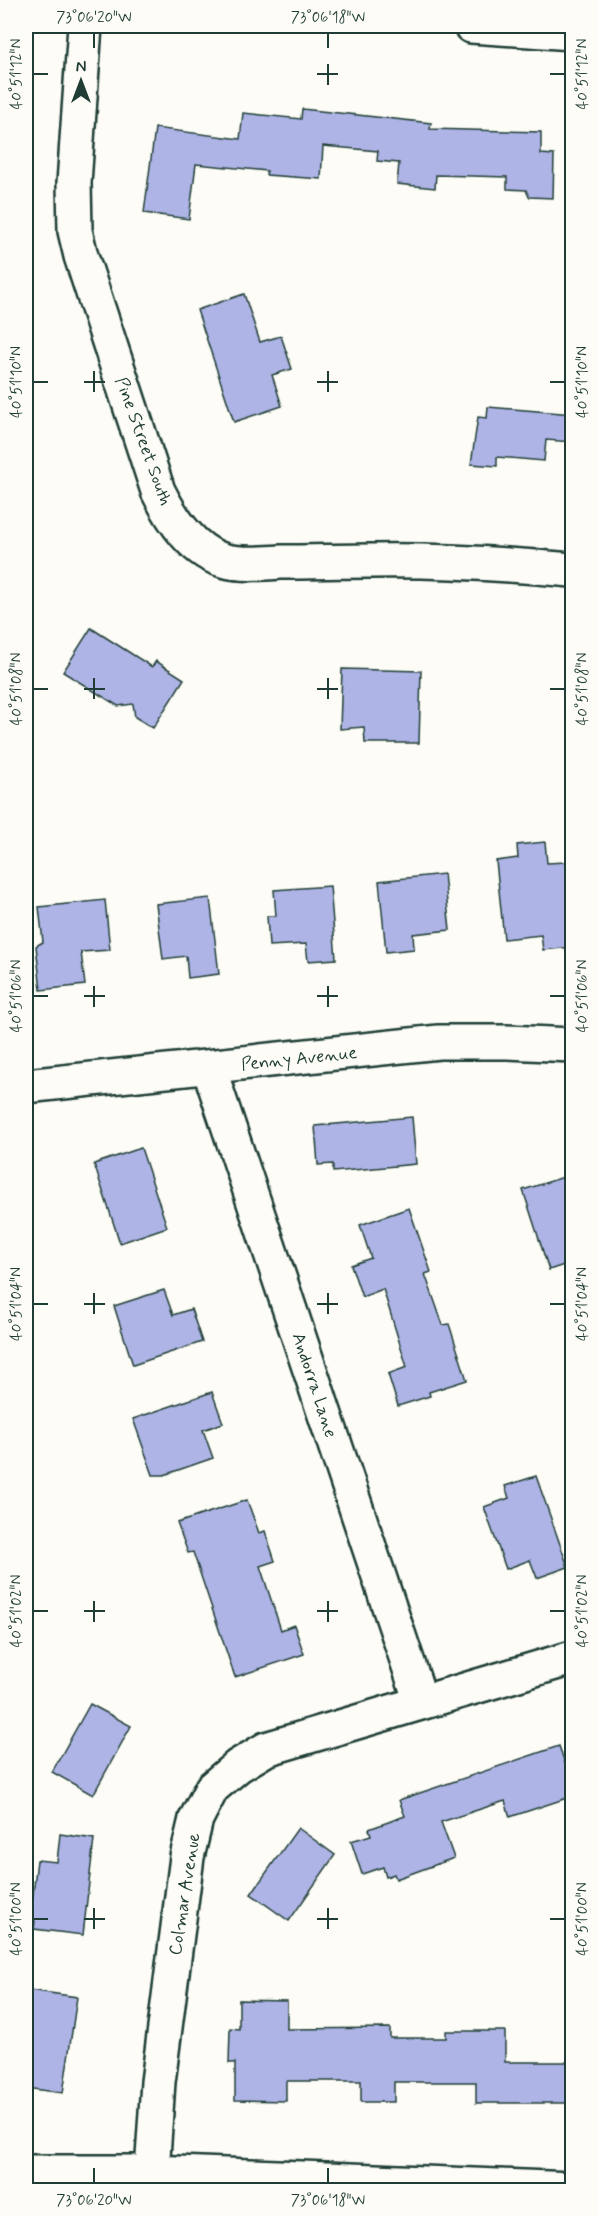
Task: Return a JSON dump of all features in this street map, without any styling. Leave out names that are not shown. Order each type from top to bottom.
[{"type":"street","name":"Pine Street South","points":[[85,26],[74,183],[75,231],[81,256],[158,491],[168,510],[184,531],[200,548],[226,561],[257,563],[405,560],[520,565],[573,570]]},
{"type":"street","points":[[471,26],[573,33]]},
{"type":"street","name":"Penny Avenue","points":[[26,1086],[439,1042],[573,1045]]},
{"type":"street","name":"Andorra Lane","points":[[209,1068],[420,1702]]},
{"type":"street","name":"Colmar Avenue","points":[[152,2172],[158,2082],[186,1857],[196,1819],[212,1788],[238,1766],[266,1749],[573,1658]]},
{"type":"street","points":[[26,2172],[152,2172],[573,2189]]},
{"type":"building","points":[[302,109],[431,123],[430,129],[541,132],[541,154],[554,155],[553,198],[529,197],[526,190],[507,189],[507,177],[436,175],[435,188],[397,184],[399,163],[377,161],[378,151],[323,146],[321,179],[266,175],[267,171],[196,164],[189,219],[144,213],[155,128],[240,139],[243,113],[301,119]]},
{"type":"building","points":[[244,294],[260,342],[281,336],[292,369],[272,375],[282,406],[234,422],[197,310]]},
{"type":"building","points":[[488,407],[573,414],[573,442],[546,440],[544,461],[497,457],[497,466],[471,464],[478,417],[487,418]]},
{"type":"building","points":[[91,628],[152,667],[156,661],[184,679],[153,728],[135,717],[133,704],[118,706],[63,672]]},
{"type":"building","points":[[342,669],[421,671],[419,743],[365,743],[364,727],[340,729]]},
{"type":"building","points":[[545,842],[547,863],[566,862],[573,925],[573,947],[543,950],[541,935],[504,939],[496,861],[518,858],[517,845]]},
{"type":"building","points":[[444,874],[450,930],[413,934],[414,949],[386,952],[379,881]]},
{"type":"building","points":[[330,886],[336,959],[308,961],[306,944],[269,946],[267,916],[276,916],[274,890]]},
{"type":"building","points":[[210,898],[219,974],[188,978],[186,956],[163,959],[156,904]]},
{"type":"building","points":[[105,900],[110,950],[81,952],[85,985],[41,990],[36,946],[43,942],[39,907]]},
{"type":"building","points":[[412,1117],[416,1164],[333,1172],[333,1164],[318,1165],[315,1126]]},
{"type":"building","points":[[141,1148],[167,1227],[120,1243],[94,1164]]},
{"type":"building","points":[[573,1174],[573,1262],[549,1270],[523,1190]]},
{"type":"building","points":[[409,1208],[431,1272],[425,1274],[443,1325],[449,1324],[467,1380],[429,1392],[430,1396],[398,1406],[388,1374],[407,1367],[383,1289],[362,1297],[351,1265],[371,1258],[360,1225]]},
{"type":"building","points":[[164,1290],[173,1315],[191,1309],[202,1342],[133,1365],[114,1306]]},
{"type":"building","points":[[212,1392],[223,1423],[203,1430],[213,1458],[164,1475],[153,1475],[133,1419]]},
{"type":"building","points":[[536,1476],[568,1567],[537,1578],[530,1560],[506,1569],[484,1507],[509,1498],[505,1486]]},
{"type":"building","points":[[247,1500],[259,1533],[265,1531],[275,1561],[260,1566],[281,1630],[294,1625],[304,1654],[235,1677],[193,1552],[188,1553],[177,1523]]},
{"type":"building","points":[[90,1704],[131,1726],[93,1795],[52,1772]]},
{"type":"building","points":[[559,1746],[573,1786],[573,1796],[510,1817],[505,1801],[441,1822],[454,1858],[396,1879],[394,1874],[386,1877],[383,1867],[362,1874],[351,1841],[371,1835],[369,1829],[405,1816],[399,1800]]},
{"type":"building","points":[[298,1828],[335,1855],[289,1921],[251,1894]]},
{"type":"building","points":[[60,1834],[94,1839],[83,1935],[34,1929],[35,1921],[30,1920],[37,1860],[57,1862]]},
{"type":"building","points":[[29,1990],[77,1997],[63,2093],[26,2088],[26,2017]]},
{"type":"building","points":[[239,2000],[287,2001],[287,2029],[390,2028],[390,2038],[446,2038],[446,2031],[505,2031],[505,2062],[573,2062],[573,2103],[476,2103],[476,2082],[394,2082],[394,2102],[361,2102],[361,2081],[286,2081],[286,2101],[235,2100],[235,2063],[229,2063],[230,2028],[239,2029]]}]
